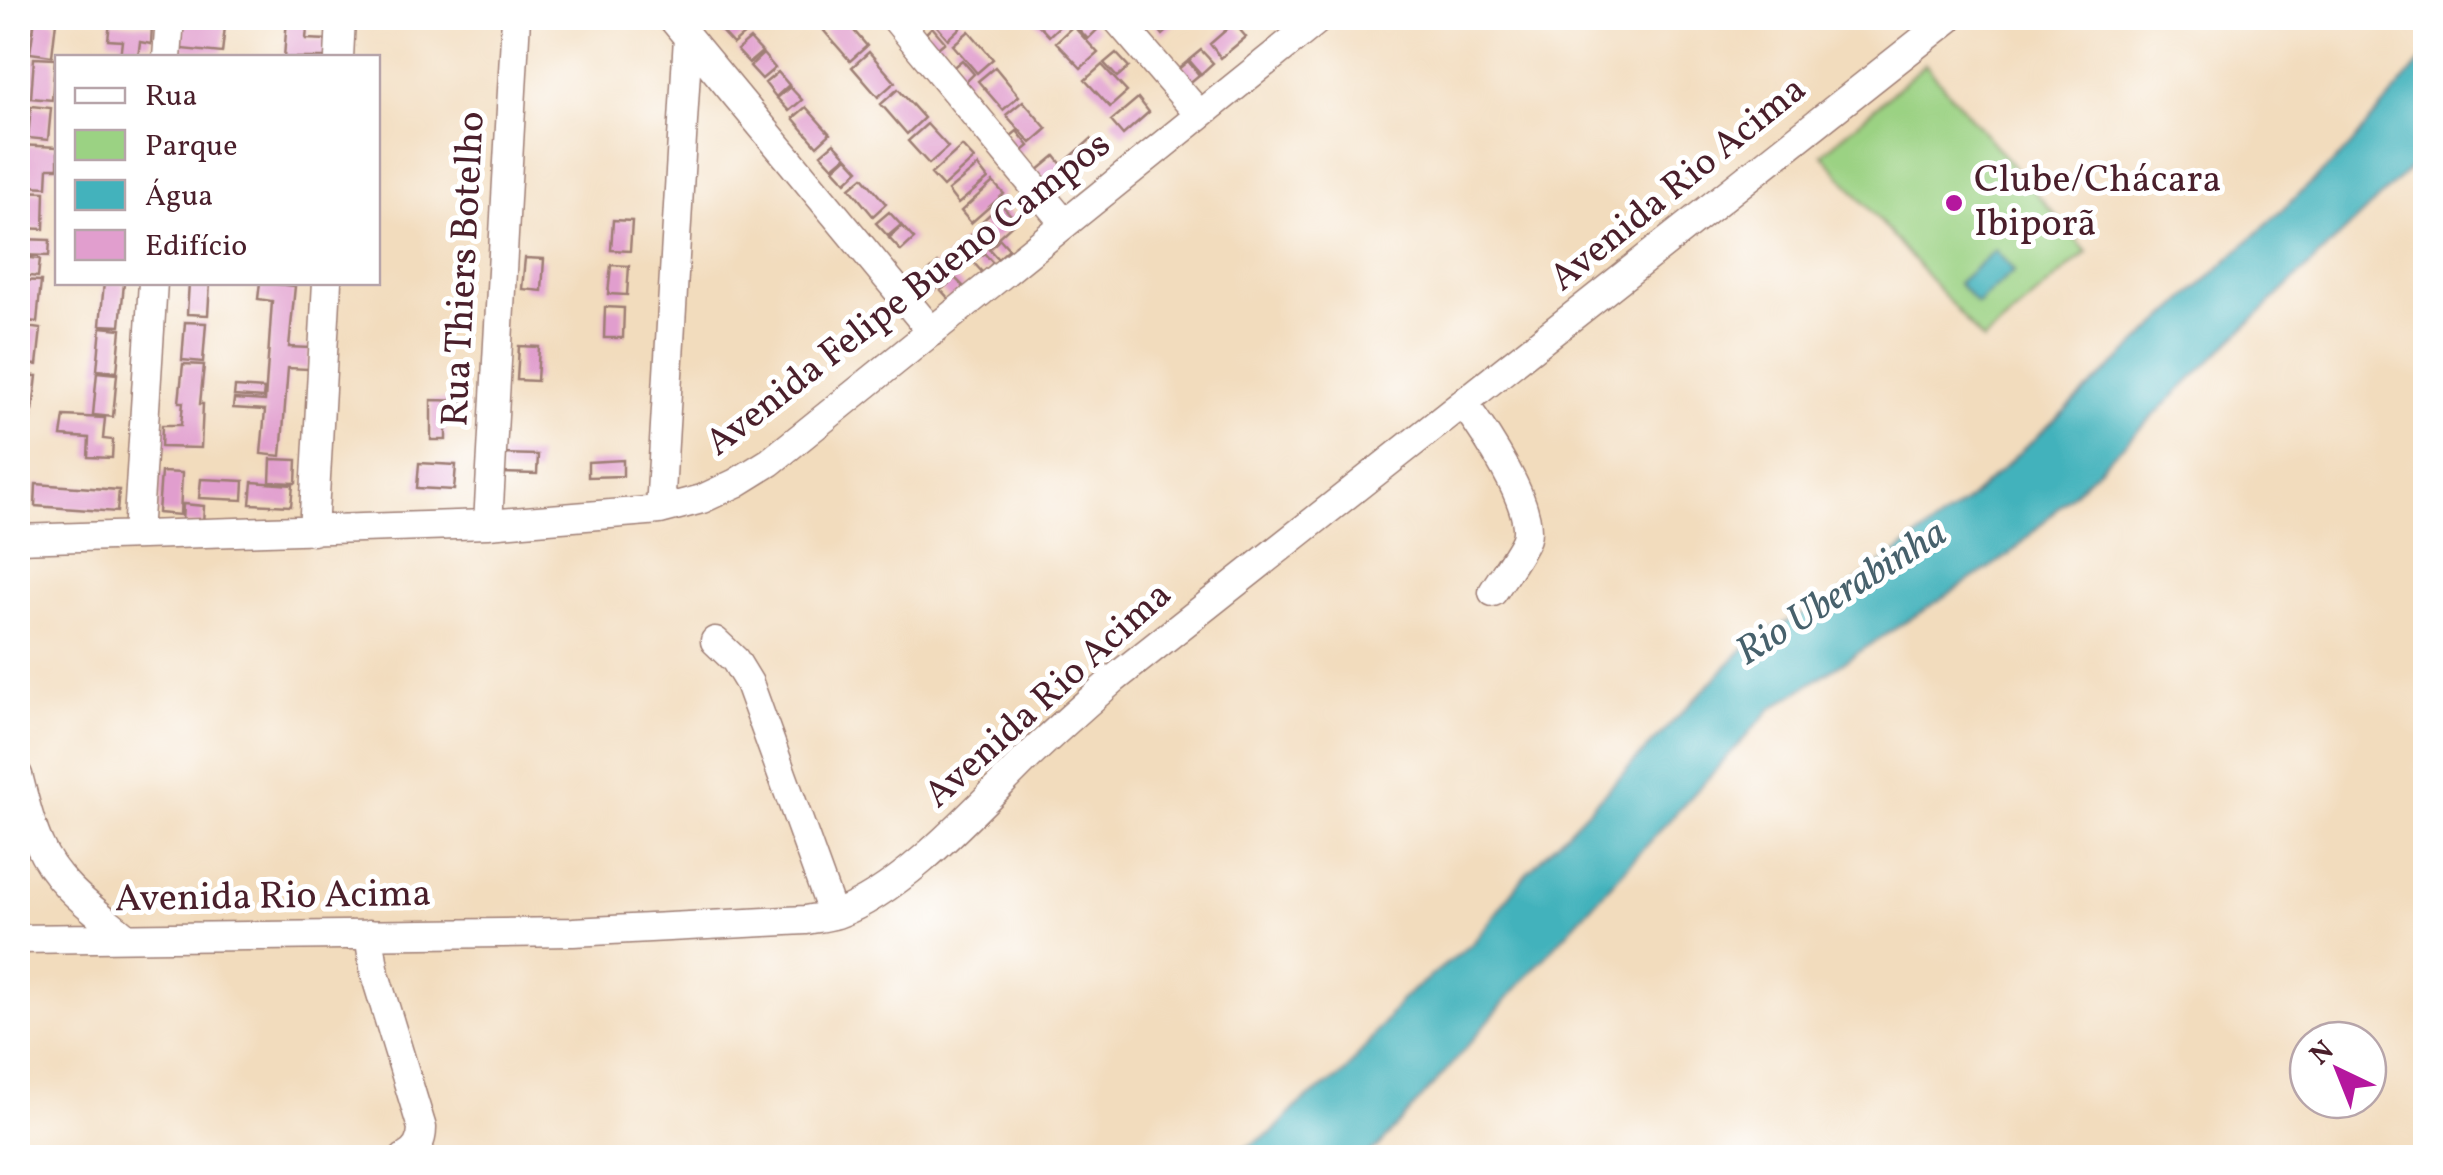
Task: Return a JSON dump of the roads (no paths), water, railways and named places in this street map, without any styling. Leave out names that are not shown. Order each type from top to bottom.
[{"type":"street","points":[[167,55],[170,18]]},
{"type":"street","points":[[339,55],[341,18]]},
{"type":"street","name":"Rua Thiers Botelho","points":[[488,524],[516,18]]},
{"type":"street","points":[[895,18],[1065,224]]},
{"type":"street","points":[[1116,18],[1199,114]]},
{"type":"street","name":"Avenida Felipe Bueno Campos","points":[[18,539],[488,524],[660,510],[702,499],[736,484],[770,462],[1320,18]]},
{"type":"street","name":"Avenida Rio Acima","points":[[18,938],[573,932],[806,920],[850,908],[892,883],[939,845],[1053,732],[1114,679],[1950,18]]},
{"type":"street","points":[[680,27],[932,332]]},
{"type":"street","points":[[660,510],[680,27]]},
{"type":"street","points":[[138,534],[153,285]]},
{"type":"street","points":[[313,531],[327,285]]},
{"type":"street","points":[[1464,404],[1515,487],[1524,513],[1526,537],[1493,592]]},
{"type":"street","points":[[714,641],[735,660],[749,683],[833,915]]},
{"type":"street","points":[[18,775],[38,844],[55,872],[125,936]]},
{"type":"street","points":[[62,938],[77,896]]},
{"type":"street","points":[[370,934],[376,974],[422,1128],[418,1147],[404,1158]]},
{"type":"water","name":"Rio Uberabinha","points":[[2425,56],[2425,154],[2009,555],[1771,709],[1512,993],[1378,1147],[1363,1157],[1229,1157],[1273,1132],[1300,1103],[1344,1074],[1403,998],[1474,942],[1526,874],[1756,636],[1827,603],[1966,502],[2348,149]]},
{"type":"water","points":[[1995,250],[2014,271],[1977,304],[1958,283]]},
{"type":"place","name":"Clube/Chácara Ibiporã","points":[[1954,203]]}]
